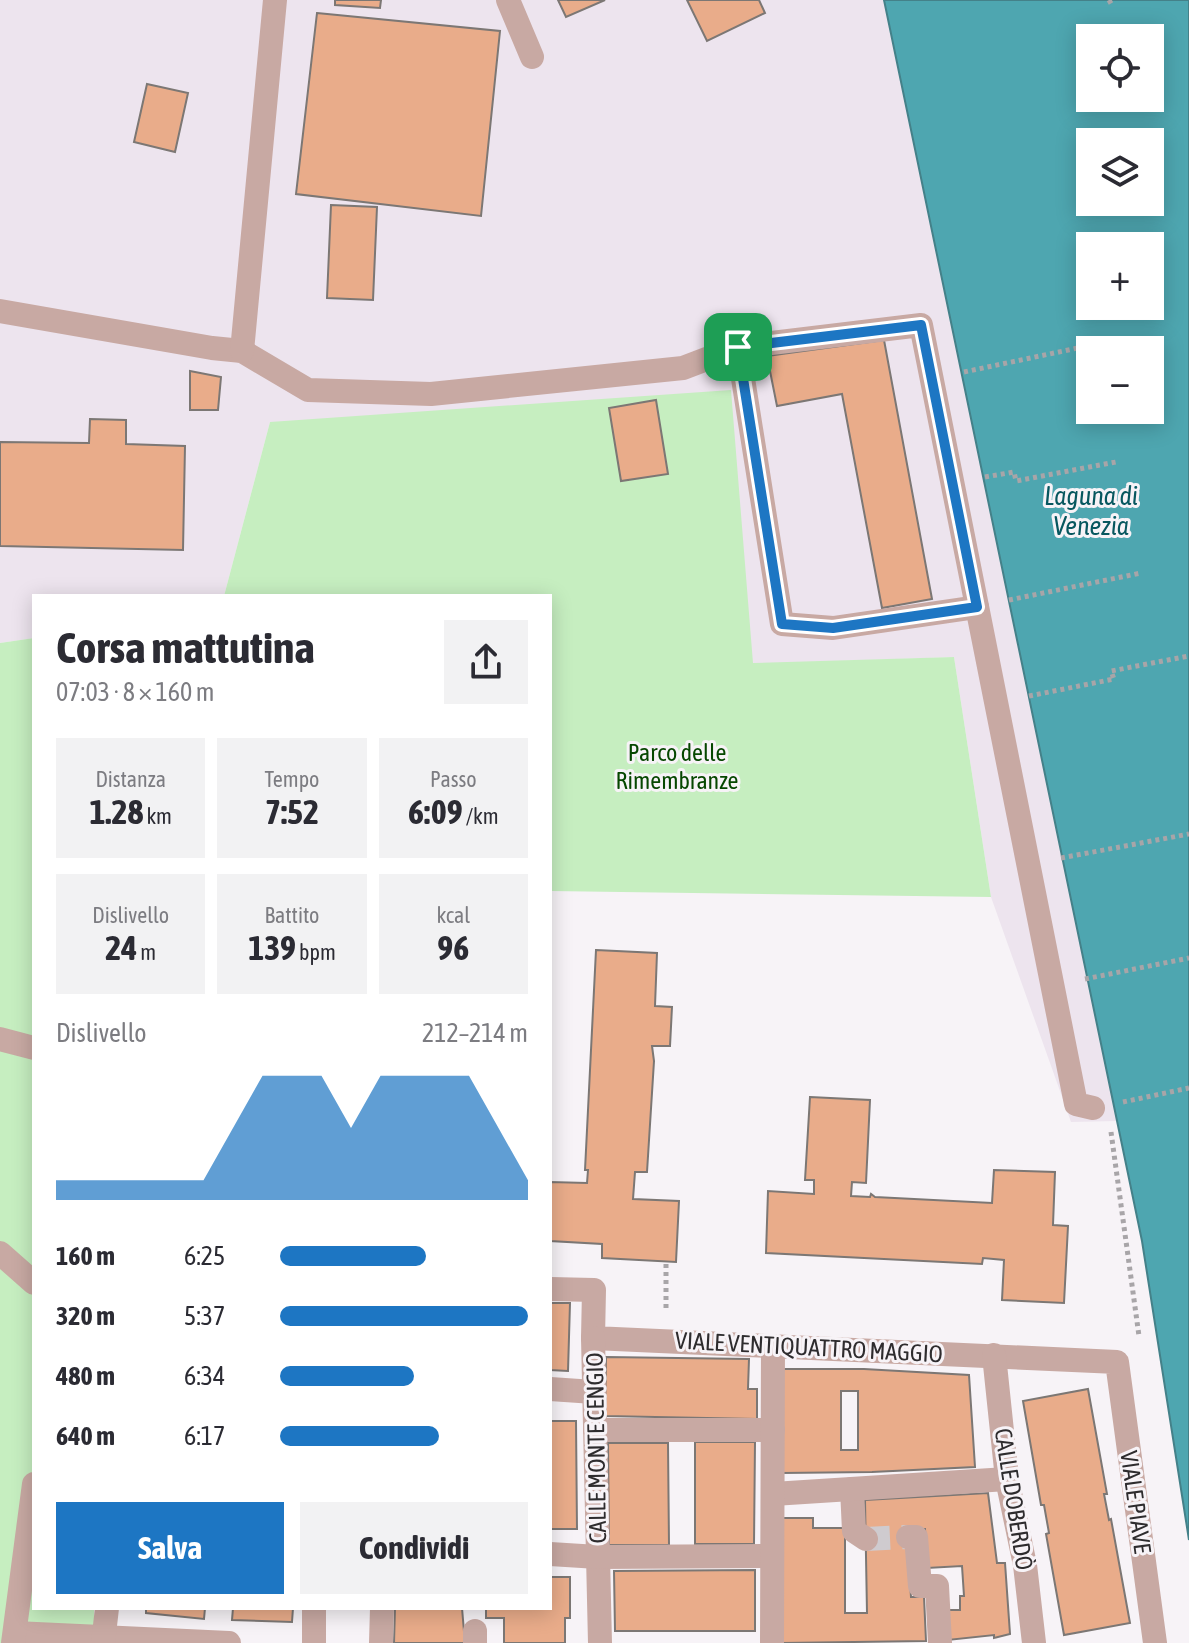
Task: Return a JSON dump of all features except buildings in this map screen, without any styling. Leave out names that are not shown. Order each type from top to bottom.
[{"type":"street","points":[[242,351],[275,0]]},
{"type":"street","points":[[508,0],[532,57]]},
{"type":"street","points":[[0,311],[242,351],[308,390],[431,394],[683,368],[738,347],[921,325],[1076,1104],[1093,1108]]},
{"type":"street","points":[[738,347],[782,624],[833,628],[977,607]]},
{"type":"street","points":[[0,1039],[32,1047]]},
{"type":"street","points":[[0,1253],[32,1281]]},
{"type":"street","points":[[552,1289],[594,1290],[593,1338]]},
{"type":"street","name":"VIALE VENTIQUATTRO MAGGIO","points":[[593,1338],[1117,1362]]},
{"type":"street","name":"CALLE MONTE CENGIO","points":[[593,1338],[600,1643]]},
{"type":"street","points":[[772,1643],[772,1556],[777,1494],[773,1346]]},
{"type":"street","name":"CALLE DOBERDÒ","points":[[994,1355],[1007,1479],[1025,1565],[1034,1643]]},
{"type":"street","name":"VIALE PIAVE","points":[[1117,1362],[1155,1643]]},
{"type":"street","points":[[552,1389],[594,1392]]},
{"type":"street","points":[[595,1430],[773,1430]]},
{"type":"street","points":[[777,1494],[1007,1479]]},
{"type":"street","points":[[862,1488],[854,1531],[866,1539]]},
{"type":"street","points":[[32,1499],[14,1638],[229,1643]]},
{"type":"street","points":[[908,1537],[916,1537],[920,1586],[937,1586],[940,1643]]},
{"type":"street","name":"CALLE MONTE CENGIO","points":[[552,1554],[598,1557]]},
{"type":"street","points":[[598,1557],[772,1556]]},
{"type":"street","points":[[104,1641],[107,1610]]},
{"type":"street","points":[[314,1610],[314,1643]]},
{"type":"street","points":[[381,1643],[382,1610]]},
{"type":"path","points":[[1109,0],[1113,7]]},
{"type":"path","points":[[932,379],[1076,348]]},
{"type":"path","points":[[953,483],[1014,472],[1016,481],[1116,462]]},
{"type":"path","points":[[977,607],[1141,573]]},
{"type":"path","points":[[996,702],[1114,679],[1111,671],[1189,656]]},
{"type":"path","points":[[1028,865],[1189,834]]},
{"type":"path","points":[[1053,986],[1189,958]]},
{"type":"path","points":[[1093,1108],[1189,1088]]},
{"type":"path","points":[[1111,1132],[1137,1324]]},
{"type":"path","points":[[665,1341],[666,1263]]},
{"type":"shaded area","points":[[0,0],[884,0],[1117,1121],[1071,1122],[991,897],[954,657],[753,664],[270,422],[225,594],[32,594],[32,638],[0,643]]},
{"type":"green space","name":"Parco delle Rimembranze","points":[[731,390],[753,663],[954,657],[991,897],[552,891],[552,594],[225,594],[270,422]]},
{"type":"green space","points":[[32,638],[32,1610],[94,1610],[94,1643],[0,1643],[0,643]]},
{"type":"water","name":"Laguna di Venezia","points":[[884,0],[1189,0],[1189,1540],[1142,1241]]},
{"type":"tunnel","points":[[866,1539],[908,1537]]},
{"type":"route","points":[[921,325],[977,607],[833,628],[782,624],[738,347],[921,325]]}]
